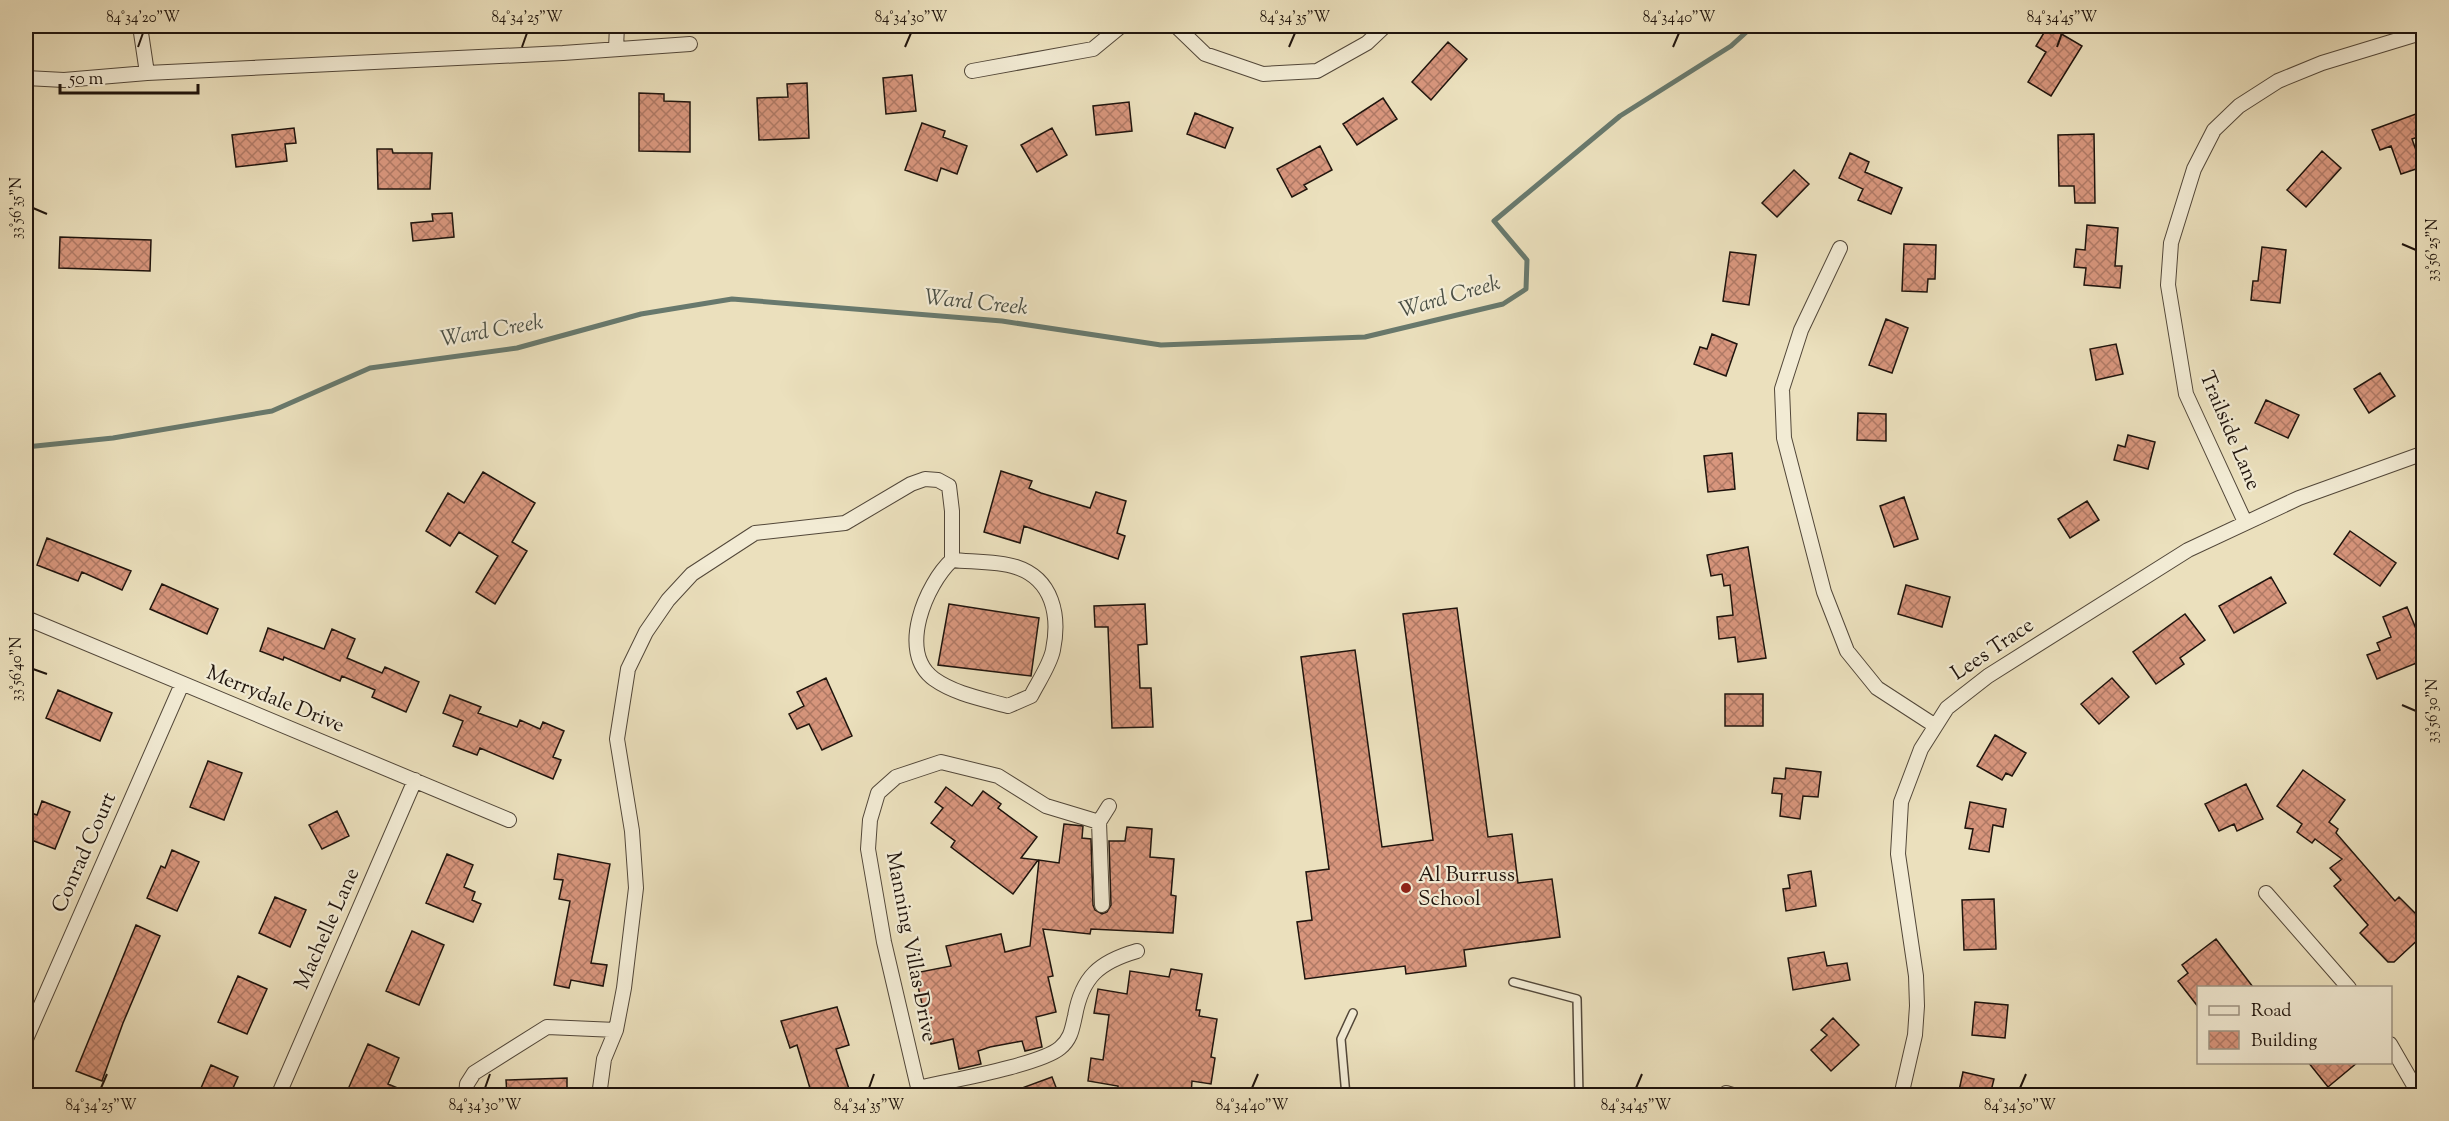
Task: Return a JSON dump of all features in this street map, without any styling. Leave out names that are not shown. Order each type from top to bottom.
[{"type":"street","points":[[140,26],[147,73]]},
{"type":"street","points":[[616,48],[617,26]]},
{"type":"street","points":[[972,71],[1093,49],[1121,26]]},
{"type":"street","points":[[1176,26],[1205,54],[1263,74],[1317,71],[1367,43],[1385,26]]},
{"type":"street","name":"Trailside Lane","points":[[2244,522],[2186,394],[2181,374],[2169,274],[2171,243],[2193,169],[2214,130],[2239,106],[2278,81],[2322,63],[2424,32]]},
{"type":"street","points":[[26,78],[64,80],[147,73],[563,53],[690,44]]},
{"type":"street","points":[[1840,248],[1801,330],[1782,389],[1784,438],[1824,592],[1847,651],[1877,688],[1934,725]]},
{"type":"street","name":"Lees Trace","points":[[1901,1095],[1915,1035],[1917,1006],[1916,976],[1898,854],[1898,825],[1907,780],[1934,725],[1947,708],[1988,676],[2150,572],[2244,522],[2299,498],[2424,453]]},
{"type":"street","points":[[599,1095],[604,1059],[616,1030],[636,888],[632,831],[617,739],[628,669],[646,632],[668,600],[692,574],[755,533],[845,523],[911,484],[925,479],[938,480],[949,486],[952,512],[952,560],[930,586],[917,627],[918,649],[925,670],[935,679],[956,690],[1008,706],[1031,696],[1053,651],[1055,620],[1053,602],[1048,591],[1029,573],[1014,566],[952,560]]},
{"type":"street","name":"Merrydale Drive","points":[[26,618],[509,820]]},
{"type":"street","name":"Conrad Court","points":[[26,1039],[182,684]]},
{"type":"street","name":"Manning Villas Drive","points":[[919,1092],[884,942],[868,849],[870,820],[878,793],[896,777],[941,762],[998,776],[1046,806],[1100,822]]},
{"type":"street","name":"Machelle Lane","points":[[278,1095],[416,780]]},
{"type":"street","points":[[1102,905],[1100,822],[1109,806]]},
{"type":"street","points":[[2266,893],[2348,986]]},
{"type":"street","points":[[919,1092],[1022,1063],[1058,1050],[1070,1038],[1079,993],[1094,972],[1114,957],[1137,951]]},
{"type":"street","points":[[466,1095],[467,1084],[474,1073],[547,1027],[616,1030]]},
{"type":"street","points":[[2392,1046],[2420,1095]]},
{"type":"lane","points":[[1512,982],[1577,999],[1579,1095]]},
{"type":"lane","points":[[1346,1095],[1341,1039],[1353,1013]]},
{"type":"building","points":[[2048,26],[2082,46],[2051,96],[2028,82],[2046,52],[2036,46]]},
{"type":"building","points":[[1448,42],[1467,59],[1431,100],[1412,82]]},
{"type":"building","points":[[912,75],[916,111],[886,114],[883,78]]},
{"type":"building","points":[[807,83],[809,138],[759,140],[757,98],[788,97],[787,84]]},
{"type":"building","points":[[639,93],[664,94],[664,101],[690,102],[690,152],[639,151]]},
{"type":"building","points":[[1383,98],[1397,119],[1357,145],[1343,124]]},
{"type":"building","points":[[1129,102],[1132,131],[1096,135],[1093,106]]},
{"type":"building","points":[[2424,111],[2424,135],[2412,139],[2422,167],[2401,174],[2391,146],[2380,150],[2372,130]]},
{"type":"building","points":[[1195,113],[1233,128],[1225,148],[1187,134]]},
{"type":"building","points":[[922,123],[945,131],[943,137],[967,146],[957,174],[941,168],[937,181],[905,170]]},
{"type":"building","points":[[294,128],[296,143],[285,144],[287,161],[236,167],[232,135]]},
{"type":"building","points":[[1052,128],[1067,155],[1037,172],[1021,145]]},
{"type":"building","points":[[2094,134],[2095,203],[2075,203],[2074,186],[2059,186],[2058,135]]},
{"type":"building","points":[[1320,146],[1332,170],[1304,185],[1307,189],[1292,197],[1277,169]]},
{"type":"building","points":[[377,149],[392,149],[393,153],[432,153],[430,189],[378,189]]},
{"type":"building","points":[[2322,151],[2341,168],[2306,207],[2287,190]]},
{"type":"building","points":[[1850,153],[1869,162],[1865,172],[1902,188],[1891,214],[1858,200],[1863,189],[1839,178]]},
{"type":"building","points":[[1794,170],[1809,184],[1777,217],[1762,203]]},
{"type":"building","points":[[452,213],[454,237],[413,241],[411,223],[433,221],[432,214]]},
{"type":"building","points":[[2087,225],[2118,228],[2115,266],[2122,266],[2120,288],[2084,285],[2086,268],[2074,267],[2076,249],[2085,250]]},
{"type":"building","points":[[60,237],[151,240],[150,271],[59,268]]},
{"type":"building","points":[[1904,244],[1936,245],[1935,279],[1928,279],[1927,292],[1902,291]]},
{"type":"building","points":[[2262,247],[2286,250],[2280,303],[2251,300],[2253,281],[2258,281]]},
{"type":"building","points":[[1730,252],[1756,255],[1749,305],[1723,301]]},
{"type":"building","points":[[1886,319],[1908,328],[1892,373],[1869,365]]},
{"type":"building","points":[[1712,334],[1737,344],[1726,376],[1694,364],[1700,347],[1707,349]]},
{"type":"building","points":[[2116,344],[2123,374],[2096,380],[2090,349]]},
{"type":"building","points":[[2380,373],[2395,396],[2369,413],[2354,389]]},
{"type":"building","points":[[2266,400],[2299,415],[2288,438],[2255,423]]},
{"type":"building","points":[[1858,413],[1886,414],[1886,441],[1857,440]]},
{"type":"building","points":[[2128,435],[2155,442],[2148,469],[2114,460],[2118,445],[2125,447]]},
{"type":"building","points":[[1732,453],[1735,489],[1708,492],[1704,456]]},
{"type":"building","points":[[1001,471],[1032,481],[1029,488],[1041,493],[1090,508],[1096,492],[1126,501],[1117,533],[1125,536],[1118,559],[1024,526],[1020,543],[984,532]]},
{"type":"building","points":[[483,472],[535,503],[512,542],[527,551],[495,604],[476,592],[498,556],[459,532],[450,546],[426,531],[448,493],[464,503]]},
{"type":"building","points":[[1904,497],[1918,539],[1894,547],[1880,506]]},
{"type":"building","points":[[2087,501],[2099,520],[2070,538],[2058,519]]},
{"type":"building","points":[[2350,531],[2396,563],[2380,586],[2334,554]]},
{"type":"building","points":[[47,538],[131,571],[122,590],[82,572],[78,581],[37,565]]},
{"type":"building","points":[[1748,547],[1766,658],[1738,662],[1735,637],[1719,639],[1717,617],[1733,615],[1730,585],[1724,586],[1722,574],[1711,576],[1707,555]]},
{"type":"building","points":[[2271,577],[2286,603],[2234,633],[2219,606]]},
{"type":"building","points":[[162,584],[218,609],[207,634],[150,609]]},
{"type":"building","points":[[1906,585],[1950,597],[1942,627],[1898,614]]},
{"type":"building","points":[[949,604],[1039,618],[1031,676],[938,665]]},
{"type":"building","points":[[1145,604],[1147,644],[1138,645],[1140,688],[1151,688],[1153,727],[1112,728],[1108,627],[1095,627],[1094,606]]},
{"type":"building","points":[[2407,607],[2424,648],[2424,660],[2377,679],[2367,655],[2380,650],[2377,643],[2391,637],[2383,617]]},
{"type":"building","points":[[1457,608],[1488,837],[1512,834],[1518,883],[1552,879],[1560,937],[1464,950],[1466,966],[1406,974],[1405,966],[1305,979],[1297,922],[1312,920],[1306,872],[1329,869],[1301,657],[1355,650],[1382,847],[1433,840],[1403,614]]},
{"type":"building","points":[[2185,614],[2205,640],[2180,658],[2184,664],[2156,684],[2133,652]]},
{"type":"building","points":[[268,628],[324,649],[332,629],[355,639],[347,658],[382,673],[385,667],[419,682],[406,712],[372,697],[375,690],[342,676],[340,681],[284,657],[283,660],[260,651]]},
{"type":"building","points":[[826,678],[852,736],[822,750],[809,724],[797,729],[789,714],[804,706],[797,692]]},
{"type":"building","points":[[2112,678],[2129,697],[2099,724],[2081,704]]},
{"type":"building","points":[[58,690],[112,713],[100,741],[46,718]]},
{"type":"building","points":[[1725,694],[1763,694],[1763,726],[1725,726]]},
{"type":"building","points":[[450,695],[481,707],[478,713],[517,727],[520,720],[540,729],[543,722],[564,731],[553,757],[561,760],[553,779],[480,748],[477,755],[453,746],[463,721],[443,713]]},
{"type":"building","points":[[1995,735],[2026,753],[2012,776],[2006,773],[2002,780],[1977,766]]},
{"type":"building","points":[[208,761],[242,773],[224,820],[190,807]]},
{"type":"building","points":[[1786,768],[1821,772],[1818,797],[1803,796],[1800,819],[1780,816],[1782,794],[1772,793],[1774,778],[1785,779]]},
{"type":"building","points":[[2303,770],[2345,800],[2329,822],[2338,829],[2336,833],[2395,901],[2399,897],[2424,922],[2424,934],[2394,962],[2388,962],[2360,933],[2368,925],[2334,886],[2341,880],[2330,868],[2342,859],[2315,839],[2312,843],[2297,832],[2302,824],[2277,806]]},
{"type":"building","points":[[2246,784],[2263,819],[2237,831],[2234,824],[2219,831],[2205,804]]},
{"type":"building","points":[[946,787],[972,806],[983,791],[1001,804],[998,808],[1037,837],[1021,858],[1038,860],[1013,894],[951,847],[955,841],[931,823],[943,808],[935,802]]},
{"type":"building","points":[[42,801],[70,812],[55,849],[26,838],[26,811],[37,815]]},
{"type":"building","points":[[1970,802],[2006,809],[2003,827],[1993,825],[1989,852],[1969,849],[1973,829],[1965,828]]},
{"type":"building","points":[[337,811],[349,836],[322,849],[309,825]]},
{"type":"building","points":[[1064,824],[1083,826],[1082,838],[1091,839],[1093,905],[1095,910],[1102,914],[1107,912],[1111,905],[1109,841],[1125,841],[1127,827],[1152,829],[1150,857],[1174,859],[1171,895],[1176,896],[1173,933],[1091,929],[1090,934],[1043,929],[1053,976],[1048,977],[1056,1012],[1036,1017],[1042,1047],[1025,1051],[1022,1041],[990,1047],[978,1051],[981,1064],[959,1069],[953,1039],[931,1044],[915,973],[951,966],[946,946],[1001,934],[1005,952],[1030,946],[1039,860],[1059,863]]},
{"type":"building","points":[[172,850],[199,862],[177,911],[147,898],[161,866],[165,868]]},
{"type":"building","points":[[447,854],[473,865],[464,887],[475,892],[472,900],[481,904],[473,922],[426,903]]},
{"type":"building","points":[[558,854],[610,864],[591,963],[607,965],[603,986],[571,980],[569,988],[554,985],[570,901],[559,899],[563,880],[554,879]]},
{"type":"building","points":[[1811,871],[1816,906],[1786,911],[1783,889],[1790,888],[1788,875]]},
{"type":"building","points":[[275,897],[306,910],[290,947],[259,933]]},
{"type":"building","points":[[1994,899],[1996,949],[1964,950],[1962,900]]},
{"type":"building","points":[[136,925],[160,936],[123,1023],[102,1081],[76,1071]]},
{"type":"building","points":[[412,931],[444,945],[419,1005],[386,991]]},
{"type":"building","points":[[2216,939],[2252,986],[2197,986],[2197,1005],[2178,981],[2188,973],[2182,965]]},
{"type":"building","points":[[1824,952],[1827,966],[1847,963],[1850,980],[1793,990],[1788,958]]},
{"type":"building","points":[[1171,969],[1202,974],[1196,1010],[1200,1010],[1199,1016],[1217,1019],[1211,1057],[1215,1058],[1211,1084],[1192,1081],[1191,1095],[1117,1095],[1118,1086],[1088,1081],[1091,1058],[1103,1060],[1109,1015],[1094,1013],[1098,989],[1127,994],[1130,971],[1169,977]]},
{"type":"building","points":[[238,976],[267,989],[247,1034],[218,1022]]},
{"type":"building","points":[[1975,1002],[2008,1005],[2005,1038],[1972,1035]]},
{"type":"building","points":[[837,1007],[849,1045],[836,1049],[851,1095],[812,1095],[797,1045],[790,1048],[781,1021]]},
{"type":"building","points":[[1833,1018],[1859,1045],[1831,1071],[1811,1050],[1827,1035],[1821,1030]]},
{"type":"building","points":[[368,1044],[399,1058],[388,1084],[414,1095],[370,1095],[349,1087]]},
{"type":"building","points":[[2310,1064],[2356,1064],[2328,1087]]},
{"type":"building","points":[[211,1065],[238,1077],[230,1095],[198,1095]]},
{"type":"building","points":[[1963,1072],[1994,1079],[1990,1095],[1958,1095]]},
{"type":"building","points":[[1052,1077],[1059,1095],[1006,1095],[1006,1094]]},
{"type":"building","points":[[567,1078],[567,1095],[507,1095],[506,1080]]},
{"type":"waterway","name":"Ward Creek","points":[[26,447],[113,438],[272,411],[370,368],[517,348],[641,314],[732,299],[1002,321],[1161,345],[1365,337],[1503,304],[1526,289],[1527,260],[1494,221],[1620,116],[1731,46],[1753,26]]},
{"type":"place","name":"Al Burruss School","points":[[1406,888]]}]
